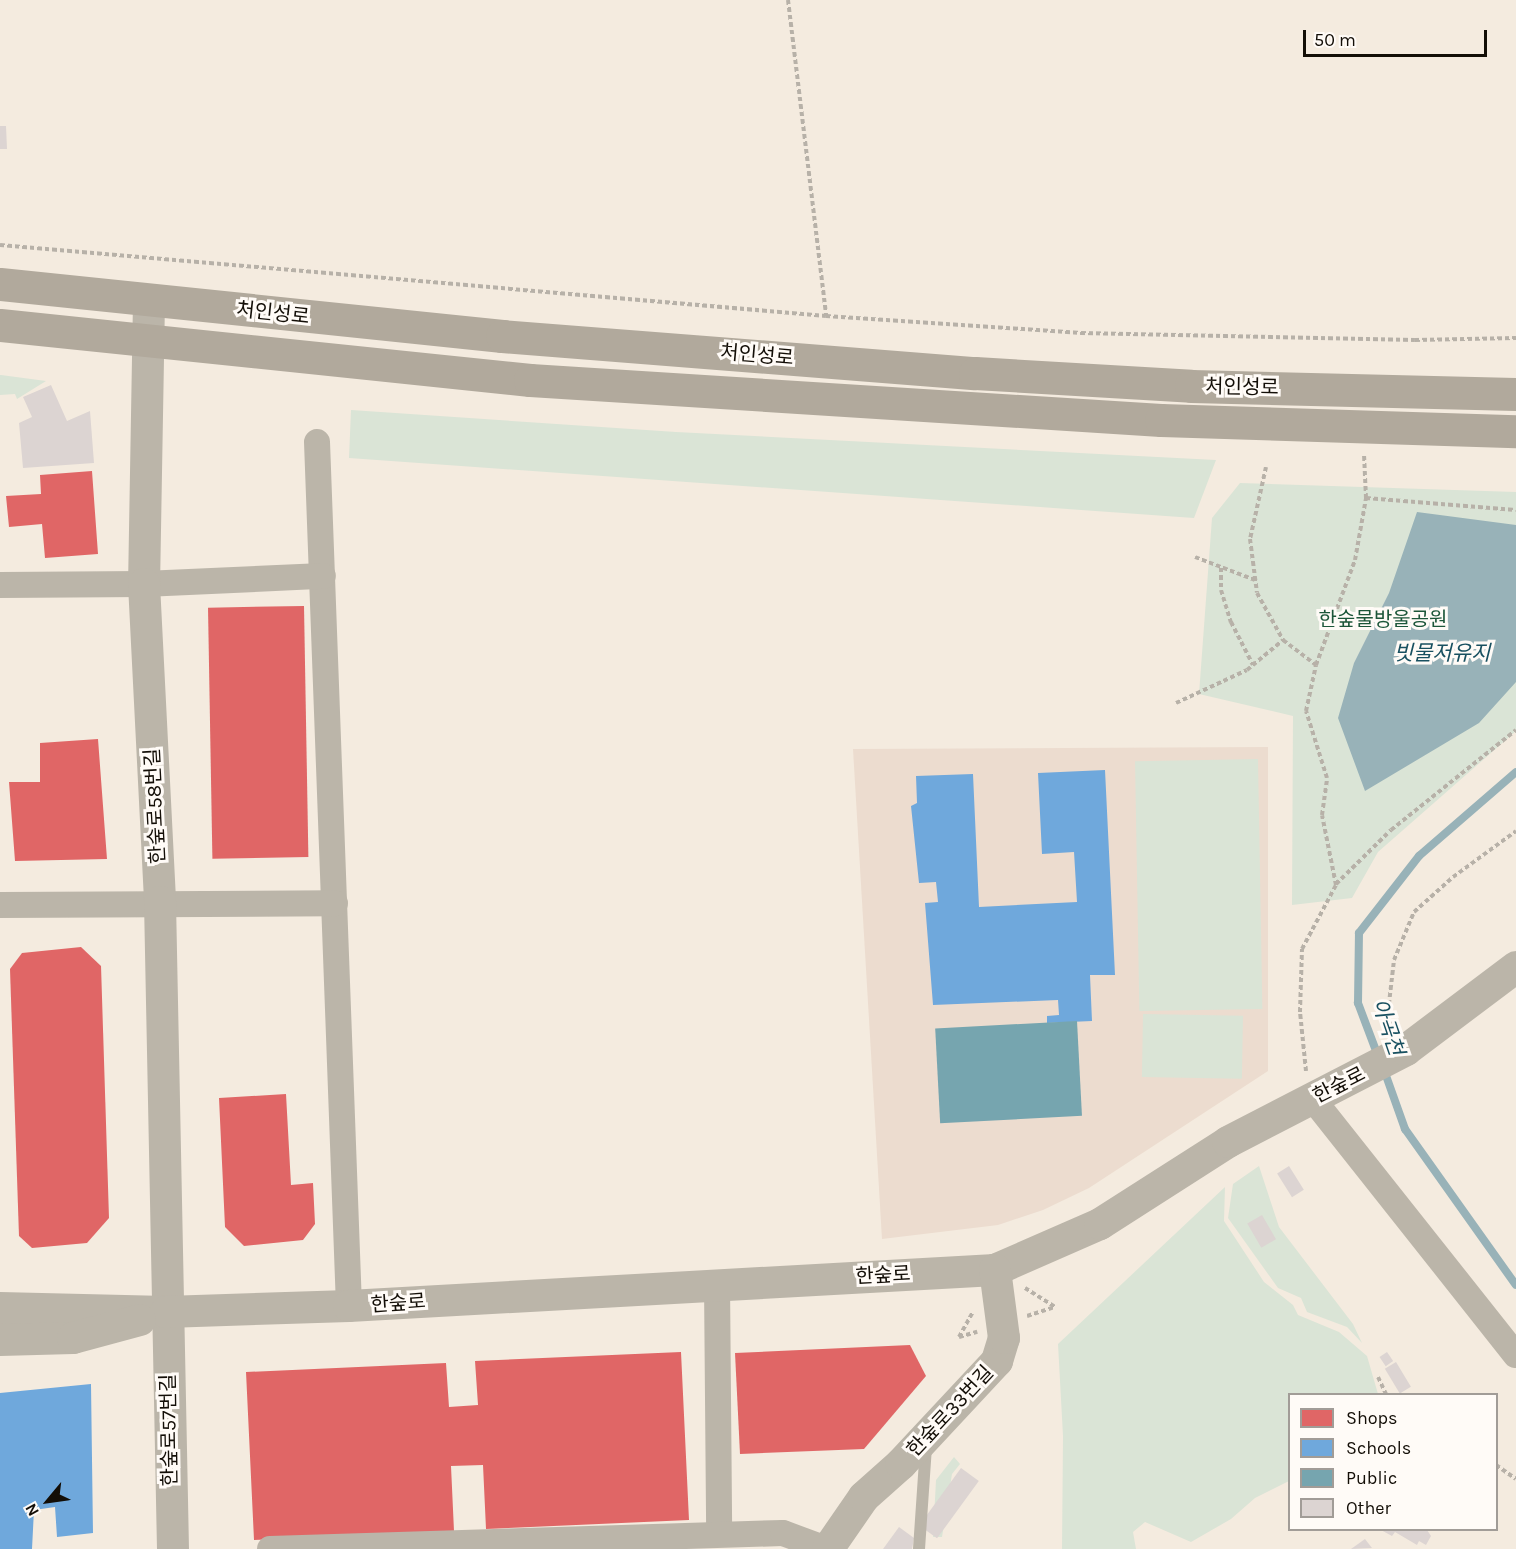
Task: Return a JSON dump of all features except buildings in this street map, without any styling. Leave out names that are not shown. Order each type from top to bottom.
[{"type":"main road","name":"처인성로","points":[[0,284],[502,336],[975,373],[1191,386],[1516,394]]},
{"type":"main road","name":"처인성로","points":[[0,326],[150,344],[530,380],[1161,420],[1516,431]]},
{"type":"street","name":"한숲로58번길","points":[[149,301],[144,584],[160,903],[166,1312]]},
{"type":"street","points":[[317,442],[349,1306]]},
{"type":"street","points":[[0,585],[144,584],[323,576]]},
{"type":"street","points":[[0,905],[335,903]]},
{"type":"street","name":"한숲로","points":[[0,1308],[166,1312],[349,1306],[717,1283],[995,1270],[1100,1224],[1212,1152],[1403,1052],[1516,967]]},
{"type":"street","points":[[1312,1098],[1516,1355]]},
{"type":"street","name":"한숲로33번길","points":[[827,1549],[864,1497],[889,1476],[926,1435],[990,1372],[1001,1351],[1004,1323],[995,1270]]},
{"type":"street","points":[[717,1283],[718,1533]]},
{"type":"street","name":"한숲로","points":[[0,1340],[73,1338],[166,1312]]},
{"type":"street","name":"한숲로57번길","points":[[166,1312],[172,1549]]},
{"type":"street","name":"한숲로33번길","points":[[855,1549],[889,1476]]},
{"type":"street","points":[[270,1549],[506,1545],[718,1533],[793,1534],[827,1549]]},
{"type":"lane","points":[[919,1549],[926,1435]]},
{"type":"path","points":[[788,0],[826,316]]},
{"type":"path","points":[[0,245],[826,316],[1081,333],[1415,340],[1516,338]]},
{"type":"path","points":[[1336,885],[1322,815],[1327,778],[1306,711],[1316,665],[1355,560],[1366,498],[1363,426]]},
{"type":"path","points":[[1266,467],[1250,539],[1257,593],[1283,640],[1316,665]]},
{"type":"path","points":[[1366,498],[1516,510]]},
{"type":"path","points":[[1195,557],[1255,580]]},
{"type":"path","points":[[1221,568],[1221,590],[1231,622],[1253,665]]},
{"type":"path","points":[[1176,703],[1253,665],[1283,640]]},
{"type":"path","points":[[1312,1098],[1300,1012],[1302,949],[1336,885],[1391,830],[1516,730]]},
{"type":"path","points":[[1403,1052],[1388,1012],[1394,960],[1414,912],[1454,877],[1516,831]]},
{"type":"path","points":[[1378,1377],[1385,1393]]},
{"type":"path","points":[[1498,1466],[1516,1479]]},
{"type":"shaded area","points":[[1268,747],[1268,1071],[1089,1188],[1043,1210],[998,1225],[882,1239],[853,749]]},
{"type":"green space","points":[[0,375],[46,381],[17,399],[15,394],[0,395]]},
{"type":"green space","points":[[351,410],[676,432],[1216,460],[1194,518],[349,458]]},
{"type":"green space","name":"한숲물방울공원","points":[[1240,483],[1516,492],[1516,731],[1378,852],[1352,898],[1292,905],[1293,716],[1199,694],[1212,518]]},
{"type":"green space","points":[[1258,759],[1262,1009],[1139,1011],[1135,761]]},
{"type":"green space","points":[[1143,1014],[1243,1016],[1242,1079],[1142,1077]]},
{"type":"green space","points":[[1259,1166],[1279,1227],[1353,1324],[1362,1343],[1347,1327],[1307,1312],[1301,1298],[1278,1288],[1228,1218],[1233,1184]]},
{"type":"green space","points":[[1225,1187],[1224,1221],[1264,1282],[1293,1305],[1298,1315],[1339,1332],[1367,1356],[1378,1393],[1288,1393],[1288,1482],[1255,1498],[1231,1519],[1191,1542],[1145,1522],[1133,1532],[1136,1549],[1062,1549],[1063,1436],[1058,1344]]},
{"type":"green space","points":[[954,1457],[960,1464],[952,1474],[942,1537],[933,1537],[936,1480]]},
{"type":"water","name":"빗물저유지","points":[[1417,512],[1516,525],[1516,682],[1479,723],[1365,791],[1338,718],[1354,663],[1389,593]]},
{"type":"waterway","name":"아곡천","points":[[1378,1056],[1358,1003],[1359,933],[1419,856],[1516,772]]},
{"type":"waterway","name":"아곡천","points":[[1384,1070],[1405,1129],[1516,1285]]}]
